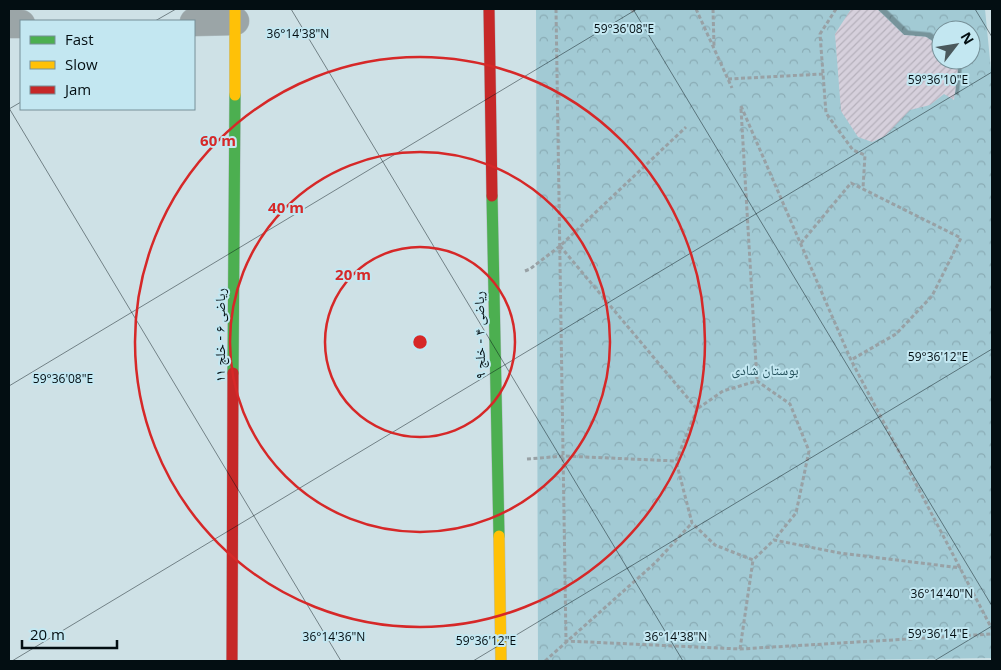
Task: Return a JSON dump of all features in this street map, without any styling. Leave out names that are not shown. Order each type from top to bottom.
[{"type":"street","name":"ریاضی ۴ - خلج ۹","points":[[489,9],[500,661]]},
{"type":"street","points":[[195,22],[235,15]]},
{"type":"street","name":"ریاضی ۶ - خلج ۱۱","points":[[232,661],[235,15]]},
{"type":"path","points":[[556,9],[566,641]]},
{"type":"path","points":[[631,9],[635,13]]},
{"type":"path","points":[[696,9],[732,88]]},
{"type":"path","points":[[713,9],[714,49]]},
{"type":"path","points":[[836,9],[820,34],[826,113],[853,150],[865,155],[863,188]]},
{"type":"path","points":[[728,79],[822,74]]},
{"type":"path","points":[[757,381],[741,106],[851,360],[992,629]]},
{"type":"path","points":[[493,281],[530,269],[560,246],[686,127]]},
{"type":"path","points":[[801,243],[851,183],[961,238],[932,296],[896,334],[851,360]]},
{"type":"path","points":[[560,246],[697,409]]},
{"type":"path","points":[[740,649],[753,560],[774,540],[796,513],[809,451],[790,404],[757,381],[723,390],[697,409],[676,461],[692,523],[714,545],[753,560]]},
{"type":"path","points":[[497,461],[564,456],[676,461]]},
{"type":"path","points":[[545,661],[655,563],[692,523]]},
{"type":"path","points":[[774,540],[840,553],[960,568]]},
{"type":"path","points":[[566,641],[740,649],[992,634]]},
{"type":"green space","name":"بوستان شادی","points":[[536,9],[985,9],[992,80],[992,658],[783,661],[538,661]]},
{"type":"building","points":[[851,9],[877,9],[904,35],[926,37],[931,40],[931,70],[958,70],[954,100],[944,94],[930,105],[910,110],[885,136],[872,142],[858,137],[841,111],[835,34]]},
{"type":"traffic: fast","points":[[233,373],[235,95]]},
{"type":"traffic: fast","points":[[492,196],[499,536]]},
{"type":"traffic: slow","points":[[235,9],[235,95]]},
{"type":"traffic: slow","points":[[499,536],[501,661]]},
{"type":"traffic: jam","points":[[489,9],[492,196]]},
{"type":"traffic: jam","points":[[232,661],[233,373]]}]
